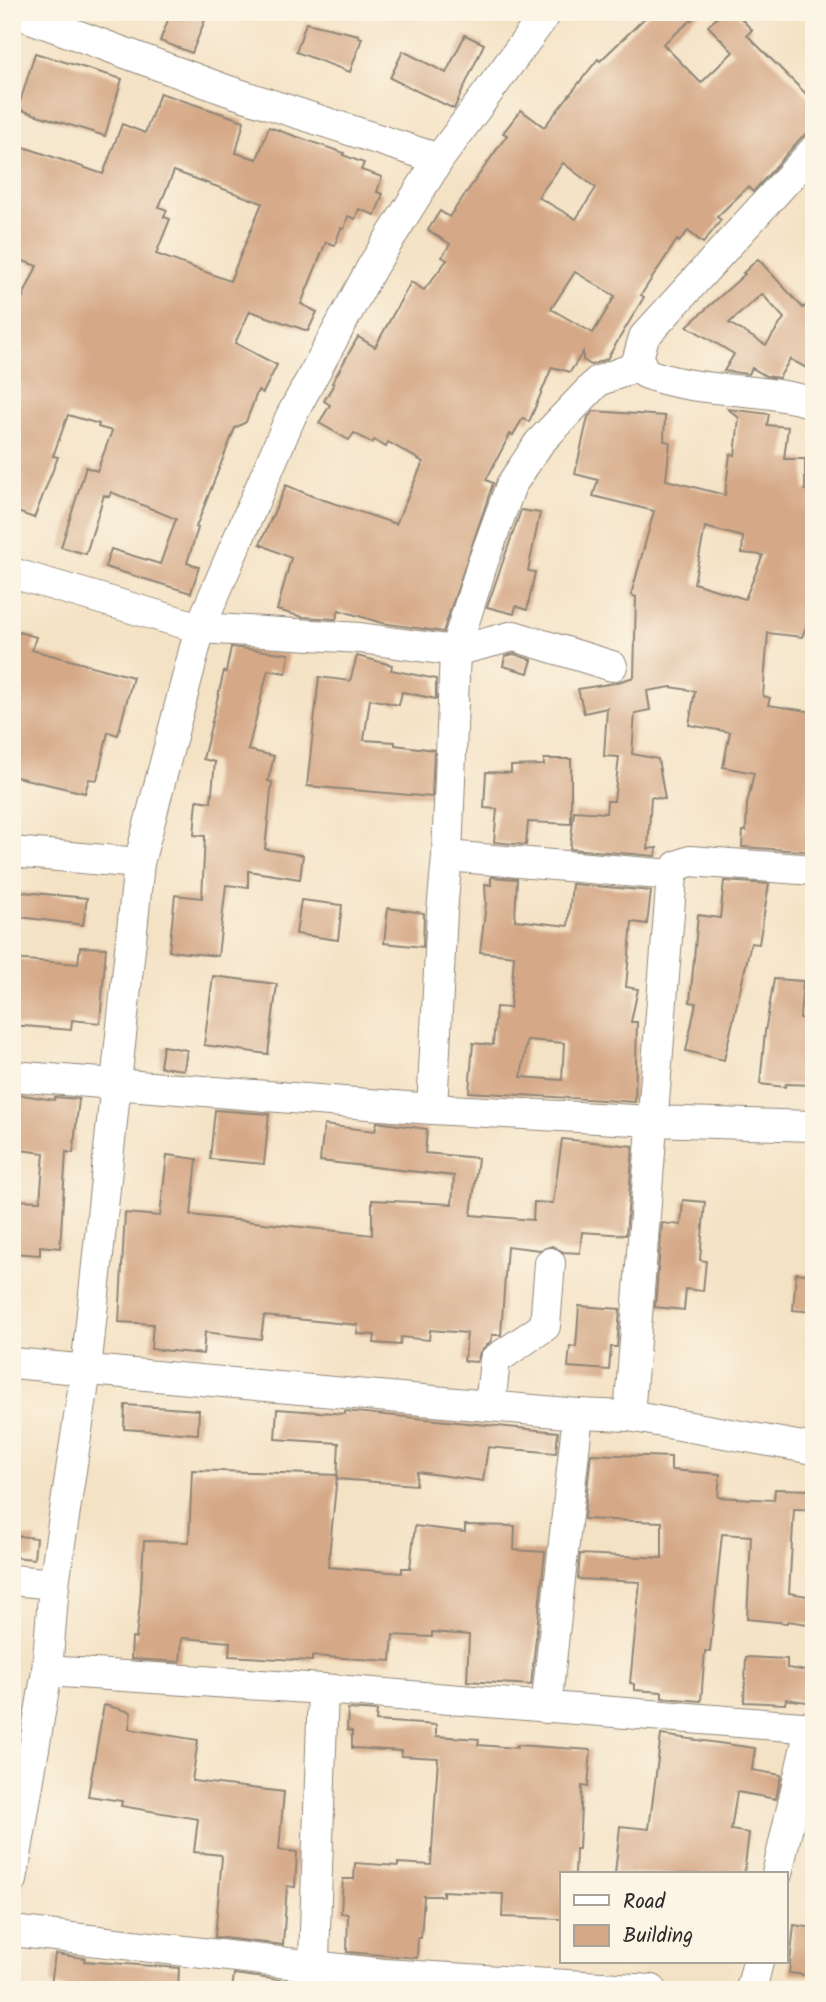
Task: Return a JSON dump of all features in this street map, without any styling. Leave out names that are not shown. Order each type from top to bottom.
[{"type":"street","points":[[12,25],[15,12],[226,90],[439,159]]},
{"type":"street","points":[[12,1880],[47,1671],[54,1584],[86,1370],[139,863],[200,628],[291,416],[372,267],[439,159],[547,12]]},
{"type":"street","points":[[814,150],[644,337],[638,358],[645,373],[660,379],[701,387],[794,397],[814,403]]},
{"type":"street","points":[[432,1109],[447,856],[455,651],[511,485],[539,443],[598,381],[641,365]]},
{"type":"street","points":[[12,573],[200,628],[360,638],[455,651],[514,636],[612,666]]},
{"type":"street","points":[[12,852],[139,863]]},
{"type":"street","points":[[447,856],[672,875]]},
{"type":"street","points":[[629,1416],[672,875],[677,866],[690,861],[814,870]]},
{"type":"street","points":[[12,1076],[432,1109],[652,1121],[814,1126]]},
{"type":"street","points":[[490,1406],[495,1360],[545,1326],[550,1264]]},
{"type":"street","points":[[12,1363],[578,1414],[629,1416],[814,1449]]},
{"type":"street","points":[[546,1708],[578,1414]]},
{"type":"street","points":[[12,1580],[54,1584]]},
{"type":"street","points":[[47,1671],[323,1689],[812,1728],[777,1872]]},
{"type":"street","points":[[314,1978],[323,1689]]},
{"type":"street","points":[[12,1931],[314,1978],[384,1973],[652,1990]]},
{"type":"street","points":[[751,1990],[758,1964]]},
{"type":"building","points":[[171,12],[208,12],[192,53],[160,41]]},
{"type":"building","points":[[651,12],[701,12],[663,44],[701,83],[733,52],[708,26],[723,12],[735,12],[752,30],[747,35],[814,102],[814,128],[801,138],[753,192],[748,187],[717,217],[721,220],[703,243],[688,231],[679,242],[677,240],[641,295],[644,297],[607,359],[591,365],[583,360],[583,352],[570,372],[552,367],[529,422],[523,418],[513,435],[510,434],[486,480],[493,483],[443,632],[382,623],[339,610],[336,619],[303,617],[277,610],[291,558],[260,544],[286,485],[396,524],[423,462],[388,442],[386,447],[354,433],[349,440],[319,423],[330,405],[324,401],[334,384],[332,383],[358,337],[375,347],[411,282],[424,290],[447,260],[442,257],[450,244],[428,230],[440,211],[449,217],[507,135],[503,133],[521,110],[544,127],[598,59],[600,61]],"holes":[[[563,163],[596,188],[576,219],[538,197]],[[575,272],[615,296],[593,333],[551,309]]]},
{"type":"building","points":[[306,23],[359,35],[358,37],[362,38],[350,72],[296,52]]},
{"type":"building","points":[[465,35],[484,44],[454,109],[390,78],[403,51],[446,73]]},
{"type":"building","points":[[35,53],[122,79],[105,136],[18,109]]},
{"type":"building","points":[[160,93],[244,121],[236,153],[257,159],[269,127],[344,153],[343,155],[364,163],[361,170],[382,177],[377,192],[383,194],[375,215],[359,209],[355,219],[348,216],[335,245],[326,242],[301,304],[317,312],[308,331],[250,311],[235,343],[277,365],[263,393],[258,390],[246,422],[235,428],[196,527],[198,528],[187,563],[199,567],[191,593],[105,567],[111,549],[160,564],[176,519],[111,492],[109,497],[104,495],[86,554],[61,547],[86,467],[97,471],[112,431],[98,427],[99,424],[68,415],[53,456],[58,457],[34,518],[12,510],[12,320],[37,266],[12,257],[12,143],[103,174],[122,124],[145,133]],"holes":[[[174,171],[262,203],[230,281],[156,254],[170,219],[164,217],[167,210],[159,207]]]},
{"type":"building","points":[[758,259],[803,308],[814,298],[814,372],[790,359],[779,378],[766,376],[752,368],[749,374],[724,371],[734,354],[687,326],[745,274],[743,273]],"holes":[[[762,294],[784,318],[766,345],[729,323]]]},
{"type":"building","points":[[728,409],[769,414],[767,425],[788,427],[784,459],[805,459],[805,490],[814,488],[814,608],[802,637],[768,633],[763,696],[770,698],[768,705],[814,712],[814,852],[742,847],[754,773],[723,767],[730,732],[689,725],[695,691],[671,687],[647,691],[650,710],[635,713],[632,754],[658,759],[665,799],[651,797],[648,849],[657,848],[656,856],[570,849],[574,811],[606,813],[607,801],[614,801],[619,757],[604,756],[607,708],[584,713],[578,689],[634,677],[636,597],[631,595],[654,511],[593,496],[598,480],[575,474],[588,417],[594,411],[665,416],[664,441],[670,442],[666,480],[725,495],[730,454],[735,455],[739,418]],"holes":[[[705,527],[743,537],[742,553],[763,555],[745,599],[694,583]]]},
{"type":"building","points":[[521,510],[540,513],[528,571],[535,572],[527,610],[516,606],[514,614],[487,607]]},
{"type":"building","points":[[12,630],[36,637],[32,650],[133,677],[118,735],[108,732],[97,780],[89,779],[85,793],[12,776]]},
{"type":"building","points":[[231,647],[289,654],[286,673],[268,670],[248,750],[274,756],[268,781],[272,782],[265,849],[303,855],[300,879],[248,871],[248,887],[226,885],[218,956],[169,951],[175,895],[202,898],[205,836],[194,835],[197,800],[211,802],[215,762],[203,759]]},
{"type":"building","points":[[514,654],[532,660],[528,673],[503,666],[505,656]]},
{"type":"building","points":[[357,656],[392,665],[391,670],[436,679],[436,699],[402,692],[399,705],[370,699],[364,740],[395,742],[395,745],[434,750],[432,797],[307,786],[319,677],[350,681]]},
{"type":"building","points":[[544,759],[571,759],[571,824],[528,822],[526,845],[494,842],[497,809],[484,808],[486,772],[511,773],[511,766],[544,765]]},
{"type":"building","points":[[491,877],[517,879],[515,920],[568,926],[572,884],[651,891],[647,924],[632,922],[626,987],[638,989],[631,1022],[637,1022],[635,1102],[469,1092],[473,1043],[493,1045],[496,1007],[510,1008],[514,956],[480,952],[486,904],[485,884],[491,885]],"holes":[[[527,1040],[564,1043],[562,1080],[521,1077]]]},
{"type":"building","points":[[724,881],[769,884],[759,944],[751,943],[724,1060],[686,1051],[696,1003],[690,1002],[698,915],[720,918]]},
{"type":"building","points":[[12,891],[87,898],[83,925],[12,916]]},
{"type":"building","points":[[301,900],[342,905],[338,940],[296,934]]},
{"type":"building","points":[[388,908],[424,913],[423,947],[384,943]]},
{"type":"building","points":[[80,947],[106,948],[100,1023],[72,1020],[71,1030],[12,1025],[12,959],[78,964]]},
{"type":"building","points":[[213,976],[277,984],[268,1054],[204,1045]]},
{"type":"building","points":[[774,979],[803,981],[800,1018],[814,1019],[814,1085],[786,1084],[785,1087],[760,1084]]},
{"type":"building","points":[[163,1046],[187,1050],[184,1070],[160,1067]]},
{"type":"building","points":[[16,1094],[54,1100],[55,1097],[79,1099],[73,1153],[66,1152],[60,1248],[40,1246],[40,1255],[12,1253],[12,1200],[40,1201],[44,1153],[12,1149]]},
{"type":"building","points":[[215,1110],[269,1114],[264,1164],[210,1159]]},
{"type":"building","points":[[377,1122],[427,1129],[425,1153],[478,1158],[471,1215],[533,1220],[534,1202],[553,1203],[562,1139],[633,1146],[626,1235],[582,1232],[580,1253],[563,1252],[552,1246],[540,1250],[507,1246],[501,1335],[492,1335],[491,1341],[480,1352],[477,1362],[464,1361],[467,1333],[430,1330],[429,1340],[401,1337],[400,1345],[374,1343],[375,1335],[357,1334],[358,1325],[264,1316],[261,1339],[205,1332],[203,1354],[151,1349],[153,1324],[119,1322],[125,1213],[160,1216],[167,1155],[197,1159],[191,1215],[372,1235],[372,1200],[452,1204],[454,1176],[320,1161],[324,1125],[375,1131]]},
{"type":"building","points":[[683,1200],[705,1202],[700,1260],[706,1261],[703,1291],[686,1289],[684,1310],[655,1307],[662,1223],[681,1225]]},
{"type":"building","points":[[796,1273],[814,1275],[814,1312],[793,1310]]},
{"type":"building","points":[[579,1306],[620,1309],[617,1347],[611,1347],[609,1370],[568,1367],[570,1346],[576,1347]]},
{"type":"building","points":[[125,1405],[199,1410],[198,1434],[124,1429]]},
{"type":"building","points":[[277,1409],[345,1414],[345,1411],[558,1432],[556,1453],[488,1447],[483,1481],[417,1472],[416,1485],[337,1479],[339,1443],[275,1439]]},
{"type":"building","points":[[591,1454],[671,1457],[671,1470],[720,1474],[718,1497],[774,1500],[775,1489],[814,1490],[814,1510],[794,1509],[789,1593],[814,1597],[814,1625],[747,1619],[751,1536],[722,1534],[710,1652],[705,1651],[701,1701],[662,1698],[662,1692],[634,1690],[634,1684],[630,1683],[640,1582],[578,1579],[580,1554],[662,1558],[662,1522],[584,1519]]},
{"type":"building","points":[[192,1470],[337,1475],[328,1567],[402,1573],[402,1568],[410,1568],[415,1526],[465,1532],[465,1525],[515,1526],[514,1550],[545,1552],[531,1685],[467,1681],[469,1635],[432,1632],[432,1637],[393,1635],[391,1661],[312,1656],[312,1661],[229,1656],[230,1642],[182,1638],[180,1662],[131,1659],[132,1638],[136,1638],[140,1603],[144,1541],[189,1542]]},
{"type":"building","points":[[12,1535],[36,1538],[34,1559],[12,1557]]},
{"type":"building","points":[[746,1657],[787,1659],[787,1668],[814,1672],[814,1703],[786,1699],[785,1704],[744,1702]]},
{"type":"building","points":[[104,1705],[131,1712],[129,1729],[198,1740],[192,1781],[284,1792],[279,1850],[297,1852],[295,1887],[287,1886],[283,1945],[215,1937],[222,1857],[194,1852],[198,1819],[121,1806],[122,1801],[88,1796]]},
{"type":"building","points":[[348,1709],[377,1711],[376,1721],[436,1725],[436,1736],[479,1739],[478,1745],[591,1750],[588,1787],[582,1786],[575,1872],[560,1872],[560,1919],[502,1917],[503,1894],[443,1891],[443,1896],[424,1896],[417,1958],[347,1952],[348,1914],[341,1913],[343,1879],[354,1879],[355,1863],[431,1865],[438,1758],[401,1756],[402,1751],[352,1748],[352,1731],[347,1730]]},
{"type":"building","points":[[661,1735],[755,1748],[752,1770],[781,1775],[776,1799],[737,1792],[731,1830],[749,1833],[744,1872],[615,1872],[620,1826],[649,1829]]},
{"type":"building","points":[[794,1925],[814,1928],[814,1976],[789,1973]]},
{"type":"building","points":[[55,1954],[85,1958],[84,1961],[179,1968],[178,1990],[80,1990],[51,1985]]},
{"type":"building","points":[[234,1974],[280,1980],[279,1990],[232,1990]]}]
